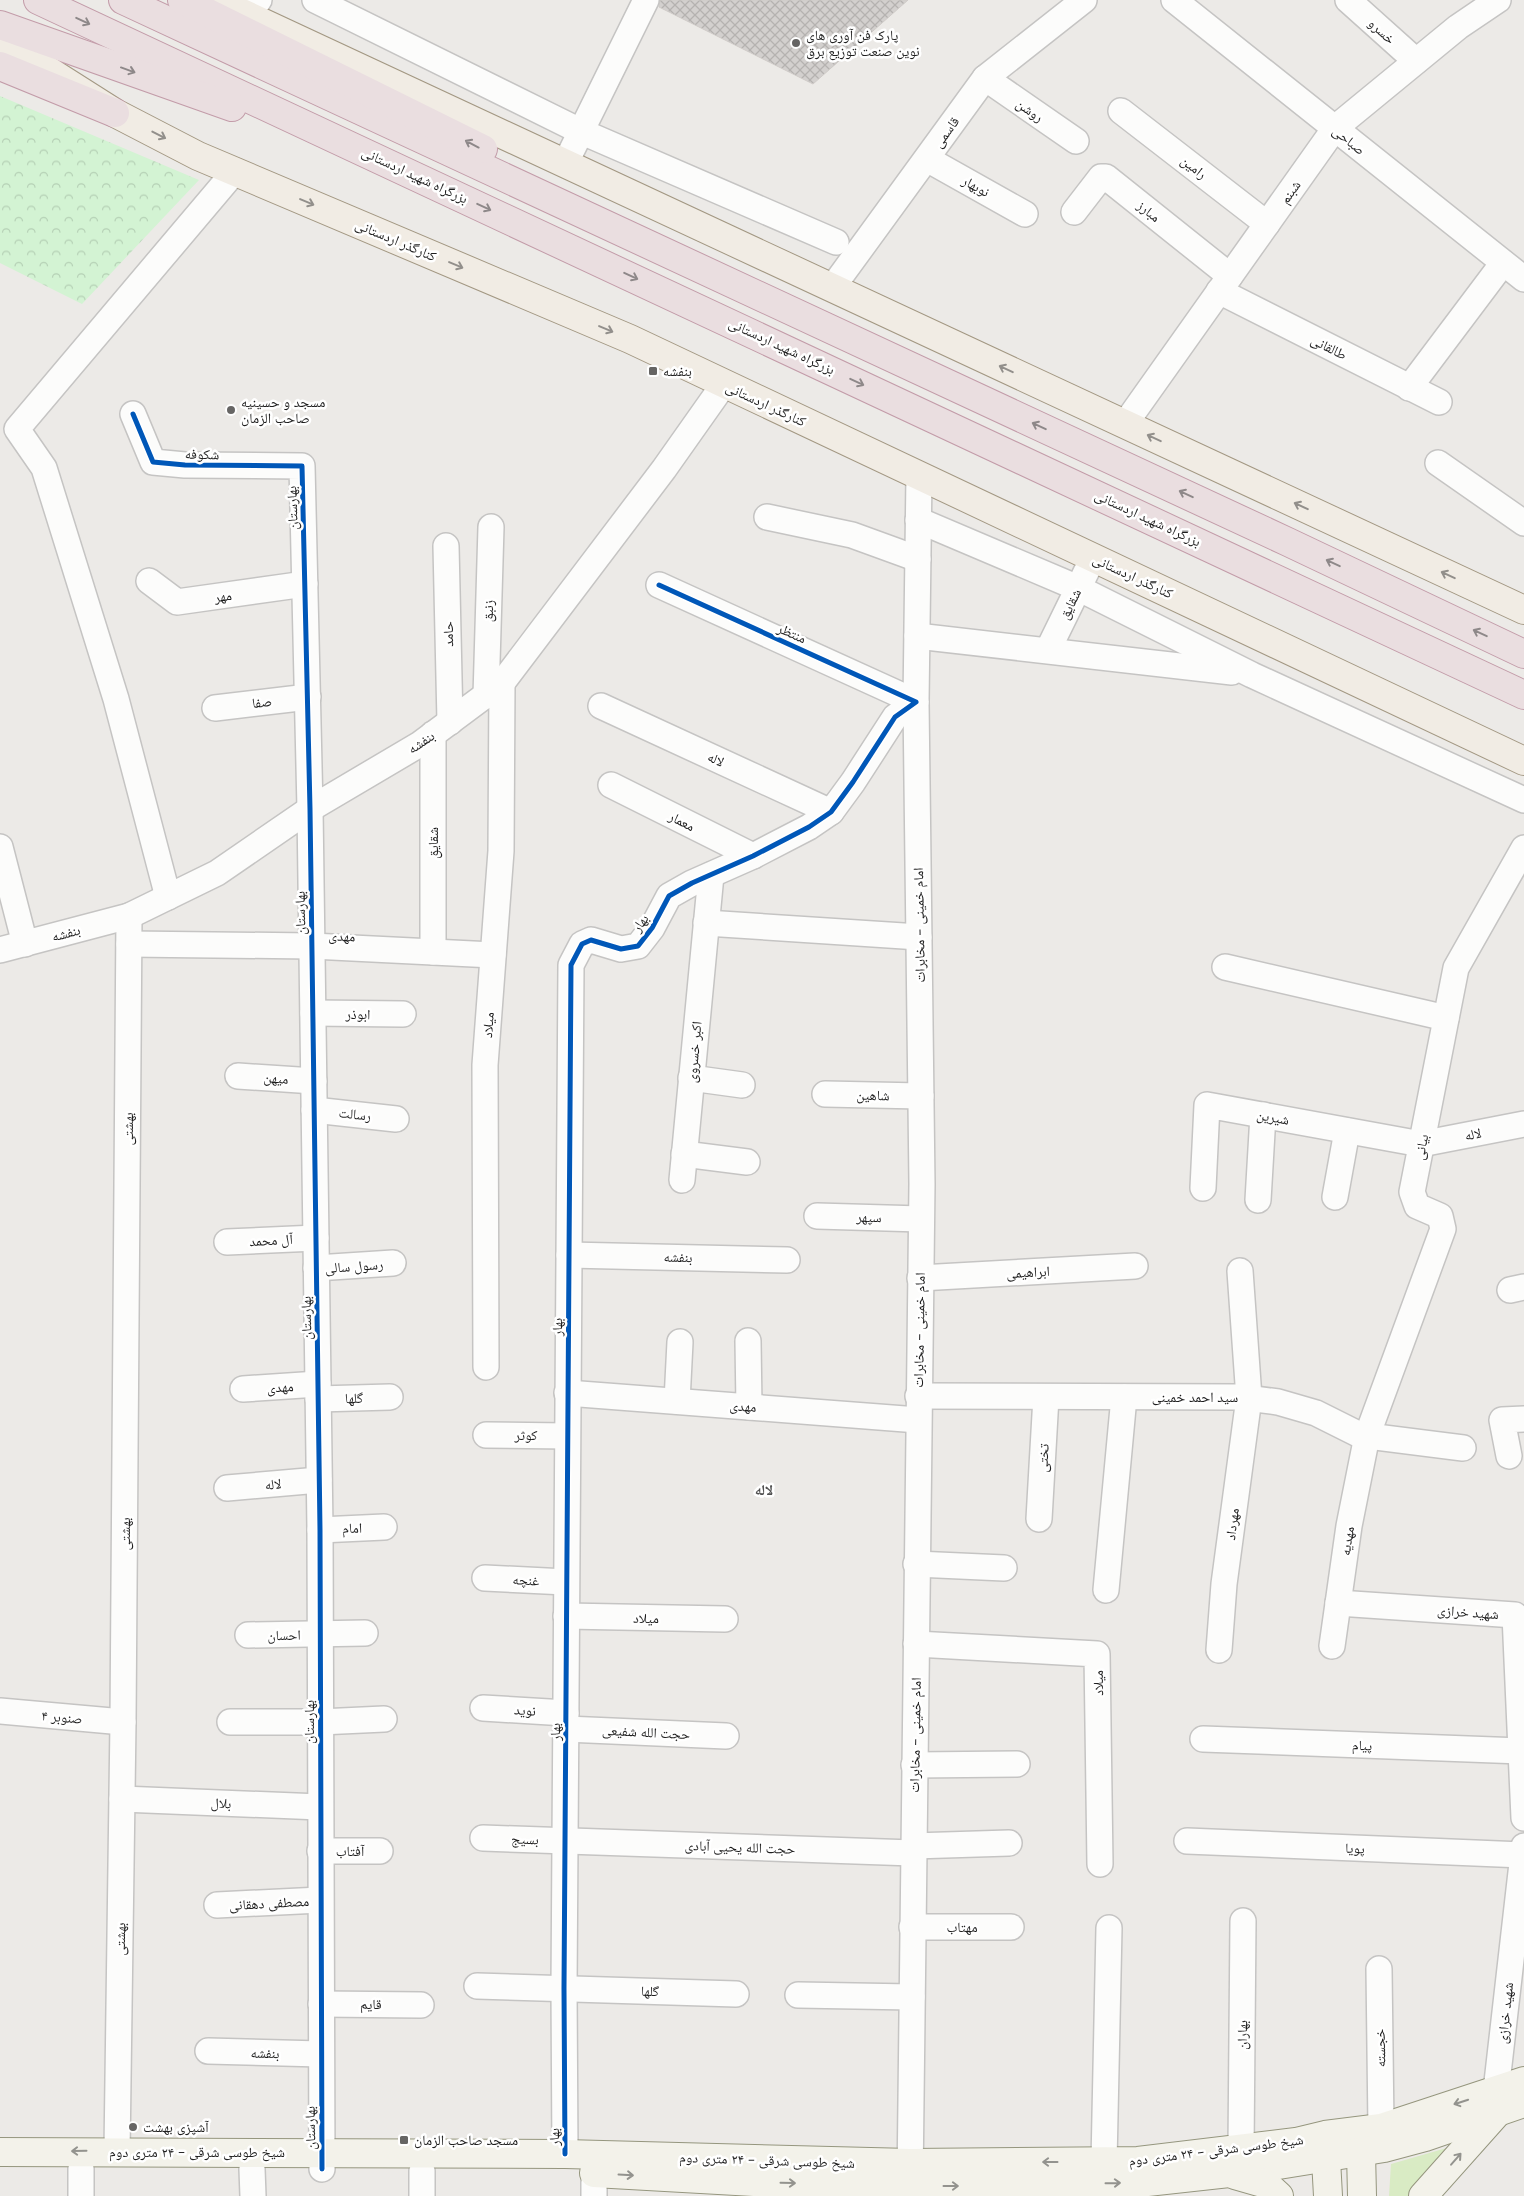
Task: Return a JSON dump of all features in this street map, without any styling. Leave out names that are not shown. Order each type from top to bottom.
[{"type":"highway","name":"بزرگراه شهید اردستانی","points":[[38,0],[1524,695]]},
{"type":"highway","points":[[123,0],[1288,542],[1524,654]]},
{"type":"highway","points":[[182,0],[424,118],[794,313]]},
{"type":"highway","points":[[0,25],[394,165]]},
{"type":"highway","name":"کنارگذر اردستانی","points":[[0,66],[115,113]]},
{"type":"main road","points":[[214,0],[253,8],[565,164],[1524,610]]},
{"type":"main road","points":[[0,40],[115,113]]},
{"type":"main road","name":"کنارگذر اردستانی","points":[[115,113],[198,156],[630,339],[1524,761]]},
{"type":"main road","name":"شیخ طوسی شرقی - ۲۴ متری دوم","points":[[0,2152],[117,2151],[322,2161],[566,2154],[910,2174],[988,2191],[1150,2189],[1229,2173],[1366,2137],[1424,2137],[1507,2101],[1524,2081]]},
{"type":"main road","points":[[1424,2196],[1507,2101]]},
{"type":"main road","points":[[1362,2196],[1366,2137]]},
{"type":"main road","name":"شیخ طوسی شرقی - ۲۴ متری دوم","points":[[0,2170],[252,2169],[322,2161],[422,2184],[594,2184],[754,2189],[910,2174],[1148,2160],[1296,2142],[1326,2147]]},
{"type":"main road","points":[[1326,2147],[1328,2196]]},
{"type":"main road","points":[[1229,2173],[1266,2184],[1279,2196]]},
{"type":"street","points":[[315,0],[580,131],[836,242]]},
{"type":"street","points":[[565,164],[646,0]]},
{"type":"street","name":"قاسمی","points":[[832,288],[985,78],[1084,0]]},
{"type":"street","name":"صباحی","points":[[1174,0],[1524,279]]},
{"type":"street","name":"خسرو","points":[[1348,0],[1416,61]]},
{"type":"street","name":"شبنم","points":[[1125,424],[1334,128],[1458,27],[1498,0]]},
{"type":"street","name":"روشن","points":[[985,78],[1076,141]]},
{"type":"street","name":"رامین","points":[[1121,110],[1267,224]]},
{"type":"street","name":"نوبهار","points":[[927,159],[1025,214]]},
{"type":"street","points":[[168,897],[116,699],[44,468],[17,429],[235,171]]},
{"type":"street","name":"مبارز","points":[[1074,212],[1101,177],[1106,177],[1225,284]]},
{"type":"street","points":[[1409,388],[1503,263]]},
{"type":"street","name":"طالقانی","points":[[1225,284],[1409,388],[1438,402]]},
{"type":"street","name":"بنفشه","points":[[0,950],[129,916],[217,873],[310,809],[441,728],[494,689],[664,469],[724,384]]},
{"type":"street","name":"شکوفه","points":[[133,414],[153,462],[185,465],[302,466]]},
{"type":"street","points":[[1438,463],[1524,523]]},
{"type":"street","name":"بهارستان","points":[[302,466],[310,809],[320,1530],[320,2004],[322,2161]]},
{"type":"street","name":"امام خمینی - مخابرات","points":[[910,2174],[921,1219],[916,702],[919,476]]},
{"type":"street","points":[[767,517],[852,535],[918,559]]},
{"type":"street","points":[[918,520],[1078,588],[1252,675],[1524,800]]},
{"type":"street","name":"زنبق","points":[[491,527],[494,689]]},
{"type":"street","name":"حامد","points":[[441,728],[446,546]]},
{"type":"street","name":"شقایق","points":[[1048,650],[1093,558]]},
{"type":"street","name":"مهر","points":[[149,580],[177,602],[305,584]]},
{"type":"street","name":"منتظر","points":[[658,585],[916,702]]},
{"type":"street","points":[[917,636],[1252,675]]},
{"type":"street","name":"میلاد","points":[[486,1367],[485,1065],[501,851],[494,689]]},
{"type":"street","points":[[1378,732],[1387,696]]},
{"type":"street","name":"صفا","points":[[215,708],[308,697]]},
{"type":"street","name":"بهار","points":[[566,2154],[564,1988],[566,1582],[572,965],[582,944],[591,940],[621,949],[638,946],[652,928],[669,896],[809,827],[831,812],[895,717],[916,702]]},
{"type":"street","name":"لاله","points":[[601,706],[831,812]]},
{"type":"street","name":"شقایق","points":[[433,952],[441,728]]},
{"type":"street","name":"معمار","points":[[611,785],[753,856]]},
{"type":"street","points":[[0,847],[25,944]]},
{"type":"street","name":"بیانی","points":[[1367,1436],[1443,1229],[1440,1216],[1417,1206],[1412,1192],[1456,968],[1524,848]]},
{"type":"street","name":"اکبر خسروی","points":[[682,1180],[711,875]]},
{"type":"street","name":"بهشتی","points":[[117,2151],[123,1722],[129,916]]},
{"type":"street","points":[[706,923],[919,938]]},
{"type":"street","name":"مهدی","points":[[129,944],[312,946],[493,955]]},
{"type":"street","points":[[1225,967],[1446,1018]]},
{"type":"street","name":"ابوذر","points":[[313,1013],[404,1014]]},
{"type":"street","name":"میهن","points":[[238,1076],[314,1081]]},
{"type":"street","points":[[692,1078],[742,1085]]},
{"type":"street","name":"شاهین","points":[[825,1094],[921,1096]]},
{"type":"street","name":"شیرین","points":[[1203,1188],[1207,1105],[1421,1144]]},
{"type":"street","name":"رسالت","points":[[314,1110],[396,1119]]},
{"type":"street","points":[[1258,1200],[1263,1115]]},
{"type":"street","name":"لاله","points":[[1421,1144],[1524,1124]]},
{"type":"street","points":[[1336,1197],[1347,1131]]},
{"type":"street","points":[[684,1154],[747,1162]]},
{"type":"street","name":"سپهر","points":[[817,1216],[921,1219]]},
{"type":"street","name":"آل محمد","points":[[227,1242],[316,1238]]},
{"type":"street","name":"بنفشه","points":[[569,1255],[787,1260]]},
{"type":"street","name":"رسول سالی","points":[[316,1268],[393,1263]]},
{"type":"street","name":"ابراهیمی","points":[[920,1278],[1135,1266]]},
{"type":"street","name":"مهرداد","points":[[1219,1650],[1224,1584],[1249,1398],[1240,1271]]},
{"type":"street","points":[[748,1340],[749,1407]]},
{"type":"street","points":[[677,1401],[680,1342]]},
{"type":"street","name":"مهدی","points":[[243,1389],[318,1392]]},
{"type":"street","name":"گلها","points":[[318,1392],[390,1397]]},
{"type":"street","name":"مهدی","points":[[568,1393],[749,1407],[918,1408]]},
{"type":"street","name":"سید احمد خمینی","points":[[918,1408],[1046,1397],[1249,1398],[1278,1402],[1316,1413],[1360,1435],[1463,1448]]},
{"type":"street","name":"تختی","points":[[1039,1519],[1046,1397]]},
{"type":"street","points":[[1106,1590],[1124,1397]]},
{"type":"street","points":[[1508,1456],[1502,1420],[1524,1419]]},
{"type":"street","name":"کوثر","points":[[486,1435],[567,1436]]},
{"type":"street","name":"مهدیه","points":[[1332,1646],[1349,1526],[1367,1436]]},
{"type":"street","name":"لاله","points":[[228,1488],[319,1480]]},
{"type":"street","name":"امام","points":[[320,1530],[384,1527]]},
{"type":"street","points":[[916,1564],[1004,1568]]},
{"type":"street","name":"غنچه","points":[[485,1578],[566,1582]]},
{"type":"street","name":"شهید خرازی","points":[[1338,1603],[1516,1615],[1524,1818]]},
{"type":"street","name":"میلاد","points":[[566,1616],[725,1619]]},
{"type":"street","name":"احسان","points":[[248,1635],[365,1633]]},
{"type":"street","name":"میلاد","points":[[916,1644],[1097,1654],[1100,1864]]},
{"type":"street","name":"نوید","points":[[483,1708],[566,1721]]},
{"type":"street","name":"صنوبر ۴","points":[[0,1711],[123,1722]]},
{"type":"street","points":[[230,1722],[320,1722],[384,1719]]},
{"type":"street","name":"حجت الله شفیعی","points":[[566,1721],[726,1736]]},
{"type":"street","name":"پیام","points":[[1203,1739],[1521,1751]]},
{"type":"street","points":[[914,1765],[1017,1764]]},
{"type":"street","name":"بلال","points":[[122,1798],[320,1808]]},
{"type":"street","name":"بسیج","points":[[483,1838],[566,1840]]},
{"type":"street","name":"حجت الله یحیی آبادی","points":[[566,1840],[913,1849],[1009,1843]]},
{"type":"street","name":"پویا","points":[[1187,1841],[1524,1851]]},
{"type":"street","name":"آفتاب","points":[[320,1851],[380,1851]]},
{"type":"street","name":"شهید خرازی","points":[[1507,2101],[1524,1851]]},
{"type":"street","name":"مصطفی دهقانی","points":[[217,1905],[320,1900]]},
{"type":"street","name":"بهاران","points":[[1241,2149],[1243,1921]]},
{"type":"street","name":"مهتاب","points":[[912,1927],[1011,1927]]},
{"type":"street","points":[[1104,2162],[1109,1928]]},
{"type":"street","name":"خجسته","points":[[1366,2137],[1379,1969]]},
{"type":"street","name":"گلها","points":[[477,1986],[736,1994]]},
{"type":"street","points":[[798,1995],[912,1998]]},
{"type":"street","name":"قایم","points":[[320,2004],[421,2005]]},
{"type":"street","name":"بنفشه","points":[[208,2051],[321,2054]]},
{"type":"street","points":[[81,2169],[81,2196]]},
{"type":"street","points":[[252,2169],[253,2196]]},
{"type":"green space","points":[[0,96],[199,180],[82,304],[0,263]]},
{"type":"green space","points":[[1450,2147],[1416,2196],[1389,2196],[1391,2164]]},
{"type":"building","name":"پارک فن آوری های نوین صنعت توزیع برق","points":[[660,0],[908,0],[813,84],[659,7]]},
{"type":"cycle path","points":[[133,414],[153,462],[185,465],[302,466],[310,809],[320,1530],[322,2169]]},
{"type":"cycle path","points":[[565,2154],[564,1988],[571,965],[582,944],[591,940],[621,949],[638,946],[652,928],[669,896],[809,827],[831,812],[895,717],[916,702],[659,585]]},
{"type":"place","name":"پارک فن آوری های نوین صنعت توزیع برق","points":[[796,43]]},
{"type":"place","name":"بنفشه","points":[[653,371]]},
{"type":"place","name":"مسجد و حسینیه صاحب الزمان","points":[[231,410]]},
{"type":"place","name":"آشپزی بهشت","points":[[133,2127]]},
{"type":"place","name":"مسجد صاحب الزمان","points":[[404,2140]]},
{"type":"district","name":"لاله","points":[[764,1490]]}]
